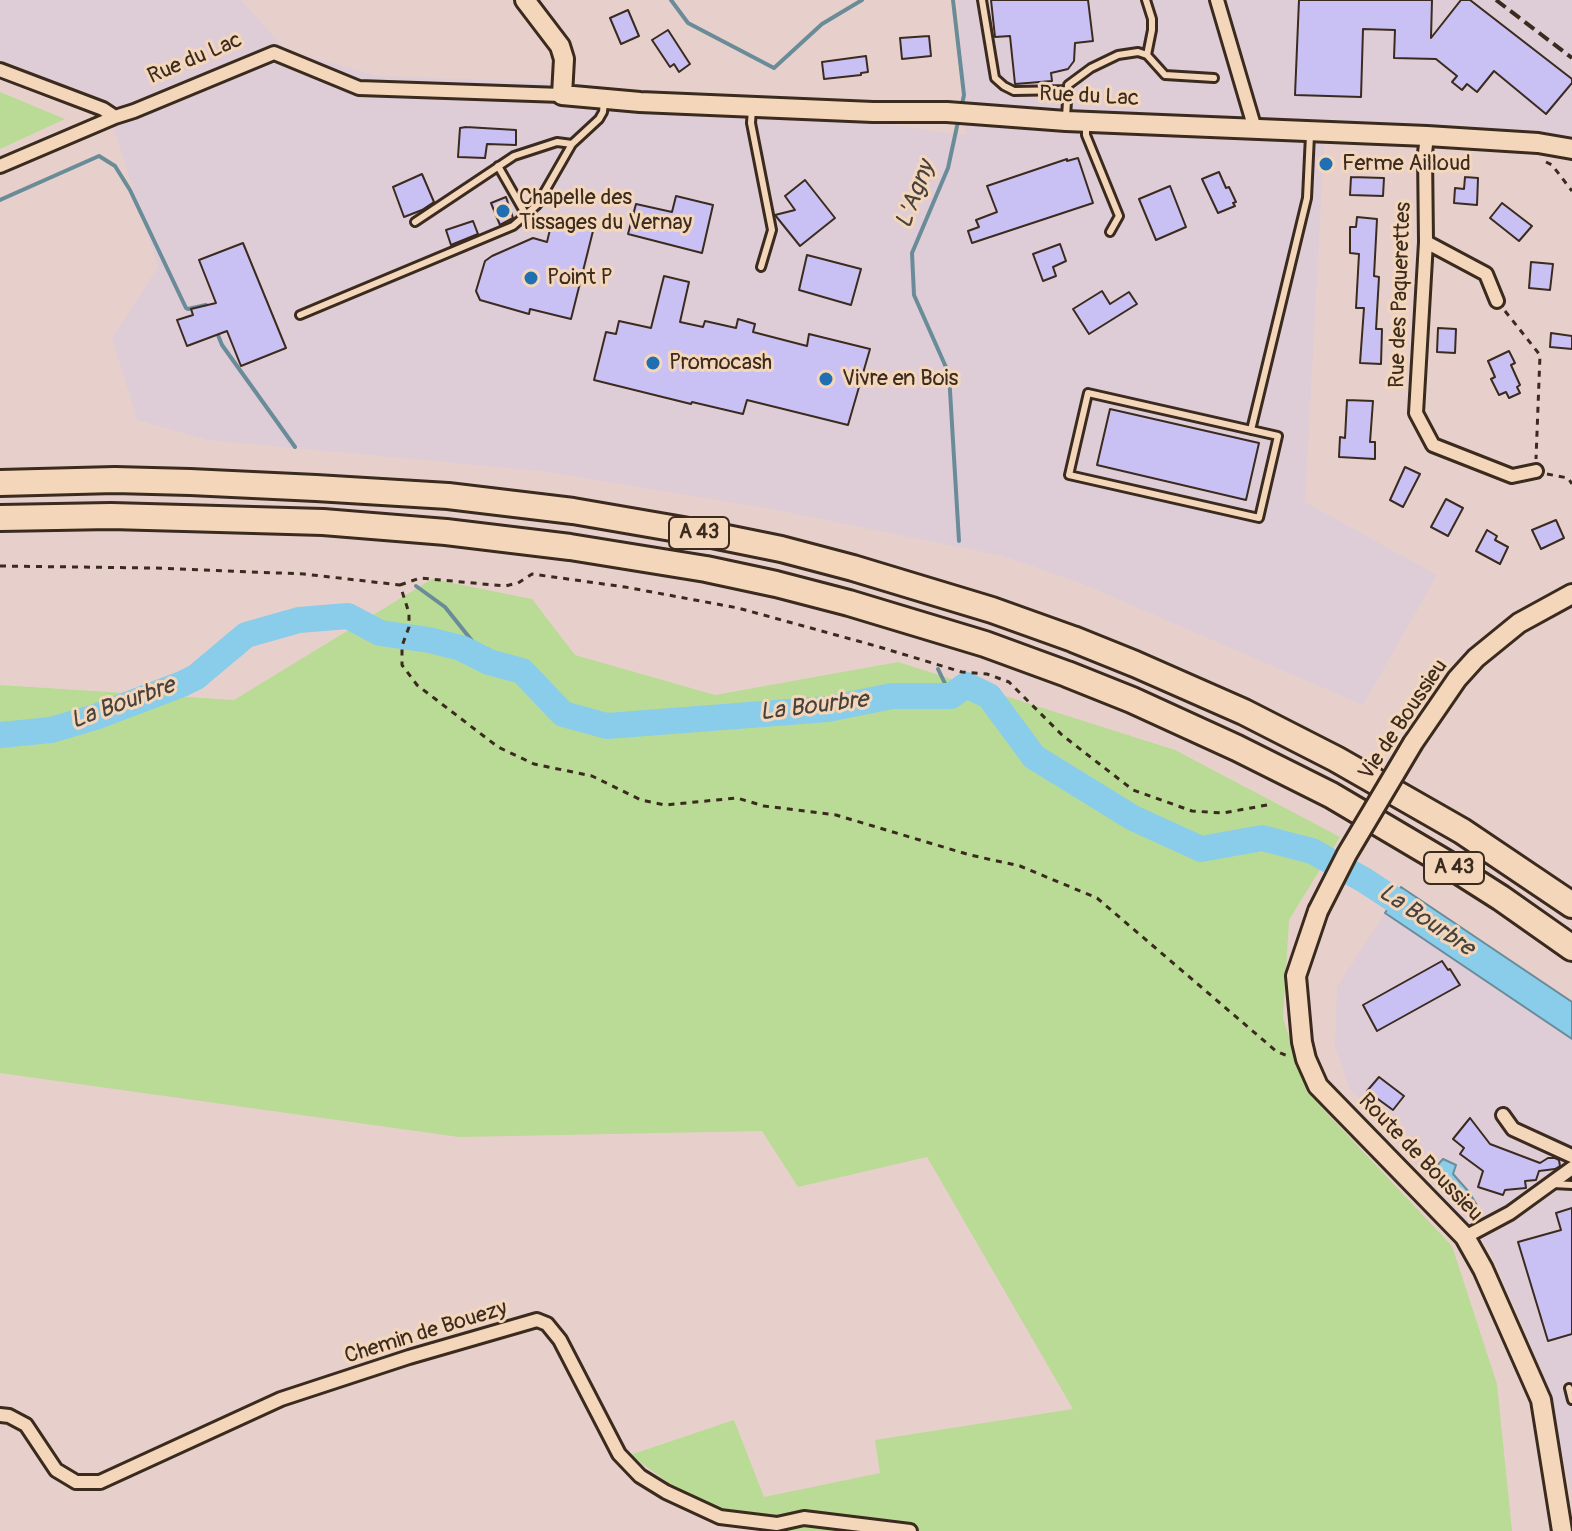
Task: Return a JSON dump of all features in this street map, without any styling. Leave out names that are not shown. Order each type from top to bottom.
[{"type":"highway","name":"A 43","points":[[0,483],[190,482],[448,496],[573,511],[712,535],[853,568],[979,606],[1073,639],[1244,712],[1336,759],[1462,831],[1572,905]]},
{"type":"highway","name":"A 43","points":[[0,518],[200,518],[323,522],[446,532],[570,547],[706,569],[862,607],[985,644],[1067,674],[1237,748],[1331,795],[1446,863],[1572,948]]},
{"type":"street","points":[[525,0],[560,46],[564,59],[562,95]]},
{"type":"street","points":[[1217,0],[1255,129]]},
{"type":"street","name":"Rue du Lac","points":[[0,166],[274,53],[359,88],[562,95],[640,102],[873,112],[947,112],[1066,121],[1427,136],[1538,143],[1572,149]]},
{"type":"street","points":[[0,70],[103,109],[115,117]]},
{"type":"street","name":"Rue des Paquerettes","points":[[1427,136],[1426,242],[1416,413],[1433,445],[1512,476],[1536,471]]},
{"type":"street","points":[[1426,242],[1486,274],[1497,301]]},
{"type":"street","name":"Vie de Boussieu","points":[[1318,911],[1347,854],[1413,743],[1457,679],[1476,658],[1519,623],[1572,594]]},
{"type":"street","name":"Route de Boussieu","points":[[1318,911],[1296,976],[1306,1059],[1318,1086],[1465,1237],[1483,1269],[1541,1400],[1562,1531]]},
{"type":"street","points":[[1503,1115],[1513,1129],[1572,1156]]},
{"type":"street","points":[[1465,1237],[1510,1213],[1572,1168]]},
{"type":"street","name":"Chemin de Bouezy","points":[[0,1415],[26,1425],[56,1470],[76,1482],[100,1482],[281,1399],[537,1320],[547,1324],[560,1340],[619,1454],[640,1476],[666,1492],[720,1517],[777,1527],[804,1518],[910,1531]]},
{"type":"lane","points":[[982,0],[995,78],[1014,91],[1067,90]]},
{"type":"lane","points":[[1146,0],[1152,19],[1147,55]]},
{"type":"lane","points":[[1066,121],[1068,85],[1083,73],[1118,55],[1138,52],[1147,55],[1165,75],[1214,78]]},
{"type":"lane","points":[[300,315],[513,226],[537,205],[572,144],[599,119],[604,97]]},
{"type":"lane","points":[[752,106],[751,123],[772,230],[761,267]]},
{"type":"lane","points":[[1086,122],[1086,135],[1119,216],[1110,232]]},
{"type":"lane","points":[[1251,430],[1307,198],[1310,132]]},
{"type":"lane","points":[[415,222],[514,156],[557,142],[572,144]]},
{"type":"lane","points":[[498,166],[526,215]]},
{"type":"lane","points":[[1088,393],[1251,430],[1278,436],[1259,518],[1069,475],[1088,393]]},
{"type":"lane","points":[[1553,1184],[1572,1185]]},
{"type":"lane","points":[[1569,1388],[1572,1400]]},
{"type":"path","points":[[1497,301],[1540,355],[1536,471],[1568,478],[1572,484]]},
{"type":"path","points":[[0,566],[304,574],[400,585],[420,578],[505,586],[518,583],[532,574],[738,608],[962,672],[987,674],[1009,682],[1062,735],[1133,790],[1192,811],[1223,813],[1267,805]]},
{"type":"path","points":[[400,585],[409,613],[409,627],[402,646],[402,665],[417,685],[498,747],[534,764],[592,776],[641,800],[665,805],[737,798],[764,806],[836,815],[970,855],[1020,866],[1097,898],[1276,1051],[1288,1057],[1306,1059]]},
{"type":"shaded area","points":[[0,0],[241,0],[287,51],[379,76],[571,83],[966,135],[958,0],[1572,0],[1572,136],[1327,120],[1305,502],[1437,575],[1363,705],[1078,582],[1003,556],[761,507],[541,471],[207,440],[137,420],[112,338],[158,267],[105,100],[0,60]]},
{"type":"shaded area","points":[[1385,913],[1572,1039],[1572,1494],[1543,1374],[1490,1250],[1349,1087],[1335,1045],[1337,987]]},
{"type":"green space","points":[[0,92],[65,119],[0,149]]},
{"type":"green space","points":[[432,579],[532,599],[575,655],[715,695],[898,662],[1175,750],[1340,837],[1289,920],[1283,1018],[1307,1092],[1452,1246],[1497,1384],[1512,1531],[765,1531],[769,1527],[690,1498],[630,1455],[734,1420],[764,1497],[880,1473],[875,1440],[1073,1409],[927,1157],[798,1187],[762,1131],[459,1137],[0,1073],[0,685],[234,700]]},
{"type":"water","points":[[1401,887],[1572,1002],[1572,1039],[1385,913]]},
{"type":"water","points":[[1443,1159],[1456,1165],[1453,1174],[1478,1207],[1469,1205],[1461,1193],[1434,1169]]},
{"type":"building","points":[[991,0],[1088,0],[1093,41],[1075,43],[1074,61],[1068,69],[1051,73],[1052,81],[1015,84],[1010,36],[995,37]]},
{"type":"building","points":[[1299,0],[1432,0],[1431,38],[1461,0],[1470,0],[1572,79],[1572,83],[1546,114],[1494,71],[1477,92],[1467,84],[1462,90],[1452,82],[1457,76],[1436,59],[1394,58],[1395,30],[1363,29],[1361,97],[1295,95]]},
{"type":"building","points":[[628,10],[639,36],[621,44],[610,18]]},
{"type":"building","points":[[668,30],[690,64],[679,72],[674,64],[670,67],[652,40]]},
{"type":"building","points":[[929,36],[931,56],[902,59],[900,38]]},
{"type":"building","points":[[866,56],[868,72],[824,79],[822,62]]},
{"type":"building","points":[[460,128],[516,130],[516,145],[487,144],[485,158],[458,157]]},
{"type":"building","points":[[1078,158],[1093,203],[972,243],[968,231],[979,227],[976,220],[997,212],[987,186]]},
{"type":"building","points":[[1219,172],[1236,202],[1233,203],[1235,206],[1218,213],[1202,179]]},
{"type":"building","points":[[422,174],[434,202],[404,217],[393,187]]},
{"type":"building","points":[[1351,177],[1384,178],[1383,196],[1350,195]]},
{"type":"building","points":[[1465,177],[1478,178],[1477,205],[1454,203],[1455,188],[1464,189]]},
{"type":"building","points":[[805,180],[835,218],[800,246],[775,215],[795,210],[785,196]]},
{"type":"building","points":[[1170,186],[1186,227],[1156,240],[1139,199]]},
{"type":"building","points":[[676,196],[713,205],[702,253],[628,234],[636,204],[672,212]]},
{"type":"building","name":"Chapelle des Tissages du Vernay","points":[[506,197],[513,218],[500,225],[491,203]]},
{"type":"building","points":[[1502,203],[1532,226],[1519,241],[1490,218]]},
{"type":"building","name":"Point P","points":[[553,217],[594,227],[571,319],[530,309],[529,314],[480,300],[476,291],[485,261],[533,238],[547,242]]},
{"type":"building","points":[[1357,217],[1377,219],[1374,276],[1379,277],[1376,329],[1382,329],[1381,364],[1360,363],[1364,308],[1356,308],[1359,254],[1350,253],[1350,227],[1356,227]]},
{"type":"building","points":[[473,221],[478,234],[451,245],[446,230]]},
{"type":"building","points":[[243,243],[286,348],[241,366],[227,331],[187,346],[177,320],[193,315],[191,309],[216,303],[199,260]]},
{"type":"building","points":[[1060,244],[1066,261],[1053,267],[1056,276],[1043,281],[1033,254]]},
{"type":"building","points":[[807,255],[861,269],[851,305],[799,290]]},
{"type":"building","points":[[1531,262],[1553,264],[1550,290],[1529,288]]},
{"type":"building","points":[[664,276],[689,282],[680,322],[703,327],[705,321],[736,328],[738,319],[755,324],[753,332],[807,346],[809,334],[870,349],[848,425],[747,400],[743,414],[594,380],[606,332],[616,334],[619,321],[651,328]]},
{"type":"building","points":[[1102,291],[1110,304],[1129,292],[1137,304],[1089,334],[1073,309]]},
{"type":"building","points":[[1438,328],[1456,329],[1455,353],[1437,352]]},
{"type":"building","points":[[1551,333],[1572,336],[1572,349],[1550,347]]},
{"type":"building","points":[[1509,351],[1515,363],[1511,365],[1520,385],[1517,387],[1520,393],[1509,398],[1506,392],[1499,395],[1491,379],[1495,377],[1488,361]]},
{"type":"building","points":[[1347,400],[1373,401],[1370,442],[1375,442],[1375,459],[1339,457],[1340,437],[1345,438]]},
{"type":"building","points":[[1110,409],[1259,443],[1246,500],[1097,465]]},
{"type":"building","points":[[1405,467],[1420,474],[1403,507],[1390,500]]},
{"type":"building","points":[[1446,499],[1463,508],[1448,536],[1431,527]]},
{"type":"building","points":[[1556,520],[1564,538],[1541,549],[1532,530]]},
{"type":"building","points":[[1487,530],[1497,536],[1495,540],[1508,547],[1500,564],[1476,551]]},
{"type":"building","points":[[1442,961],[1460,985],[1377,1031],[1363,1005]]},
{"type":"building","points":[[1379,1077],[1404,1096],[1393,1110],[1367,1091]]},
{"type":"building","points":[[1470,1118],[1490,1144],[1540,1163],[1555,1158],[1560,1166],[1539,1171],[1536,1180],[1525,1181],[1526,1188],[1505,1190],[1503,1195],[1478,1187],[1483,1171],[1460,1154],[1464,1148],[1453,1139]]},
{"type":"building","points":[[1572,1208],[1572,1334],[1548,1341],[1518,1242],[1561,1230],[1556,1213]]},
{"type":"waterway","name":"L'Agny","points":[[671,0],[688,23],[774,68],[822,24],[862,0]]},
{"type":"waterway","name":"L'Agny","points":[[953,0],[964,95],[961,109]]},
{"type":"waterway","name":"L'Agny","points":[[959,117],[948,168],[912,253],[914,295],[949,374],[959,541]]},
{"type":"waterway","points":[[0,200],[99,156],[115,166],[130,190],[186,308],[207,307]]},
{"type":"waterway","points":[[216,330],[222,345],[295,447]]},
{"type":"waterway","points":[[416,586],[445,607],[489,662]]},
{"type":"waterway","name":"La Bourbre","points":[[0,735],[51,730],[182,684],[196,677],[246,635],[299,620],[348,616],[380,633],[461,648],[489,662],[522,671],[563,714],[607,726],[828,709],[892,696],[951,696],[966,685],[989,696],[1034,757],[1133,818],[1201,849],[1262,838],[1312,851],[1422,918]]},
{"type":"waterway","name":"L'Agny","points":[[938,669],[951,696]]},
{"type":"railway","points":[[1496,0],[1572,58]]},
{"type":"place","name":"Ferme Ailloud","points":[[1326,164]]},
{"type":"place","name":"Chapelle des Tissages du Vernay","points":[[503,211]]},
{"type":"place","name":"Point P","points":[[531,278]]},
{"type":"place","name":"Promocash","points":[[653,363]]},
{"type":"place","name":"Vivre en Bois","points":[[826,379]]}]
